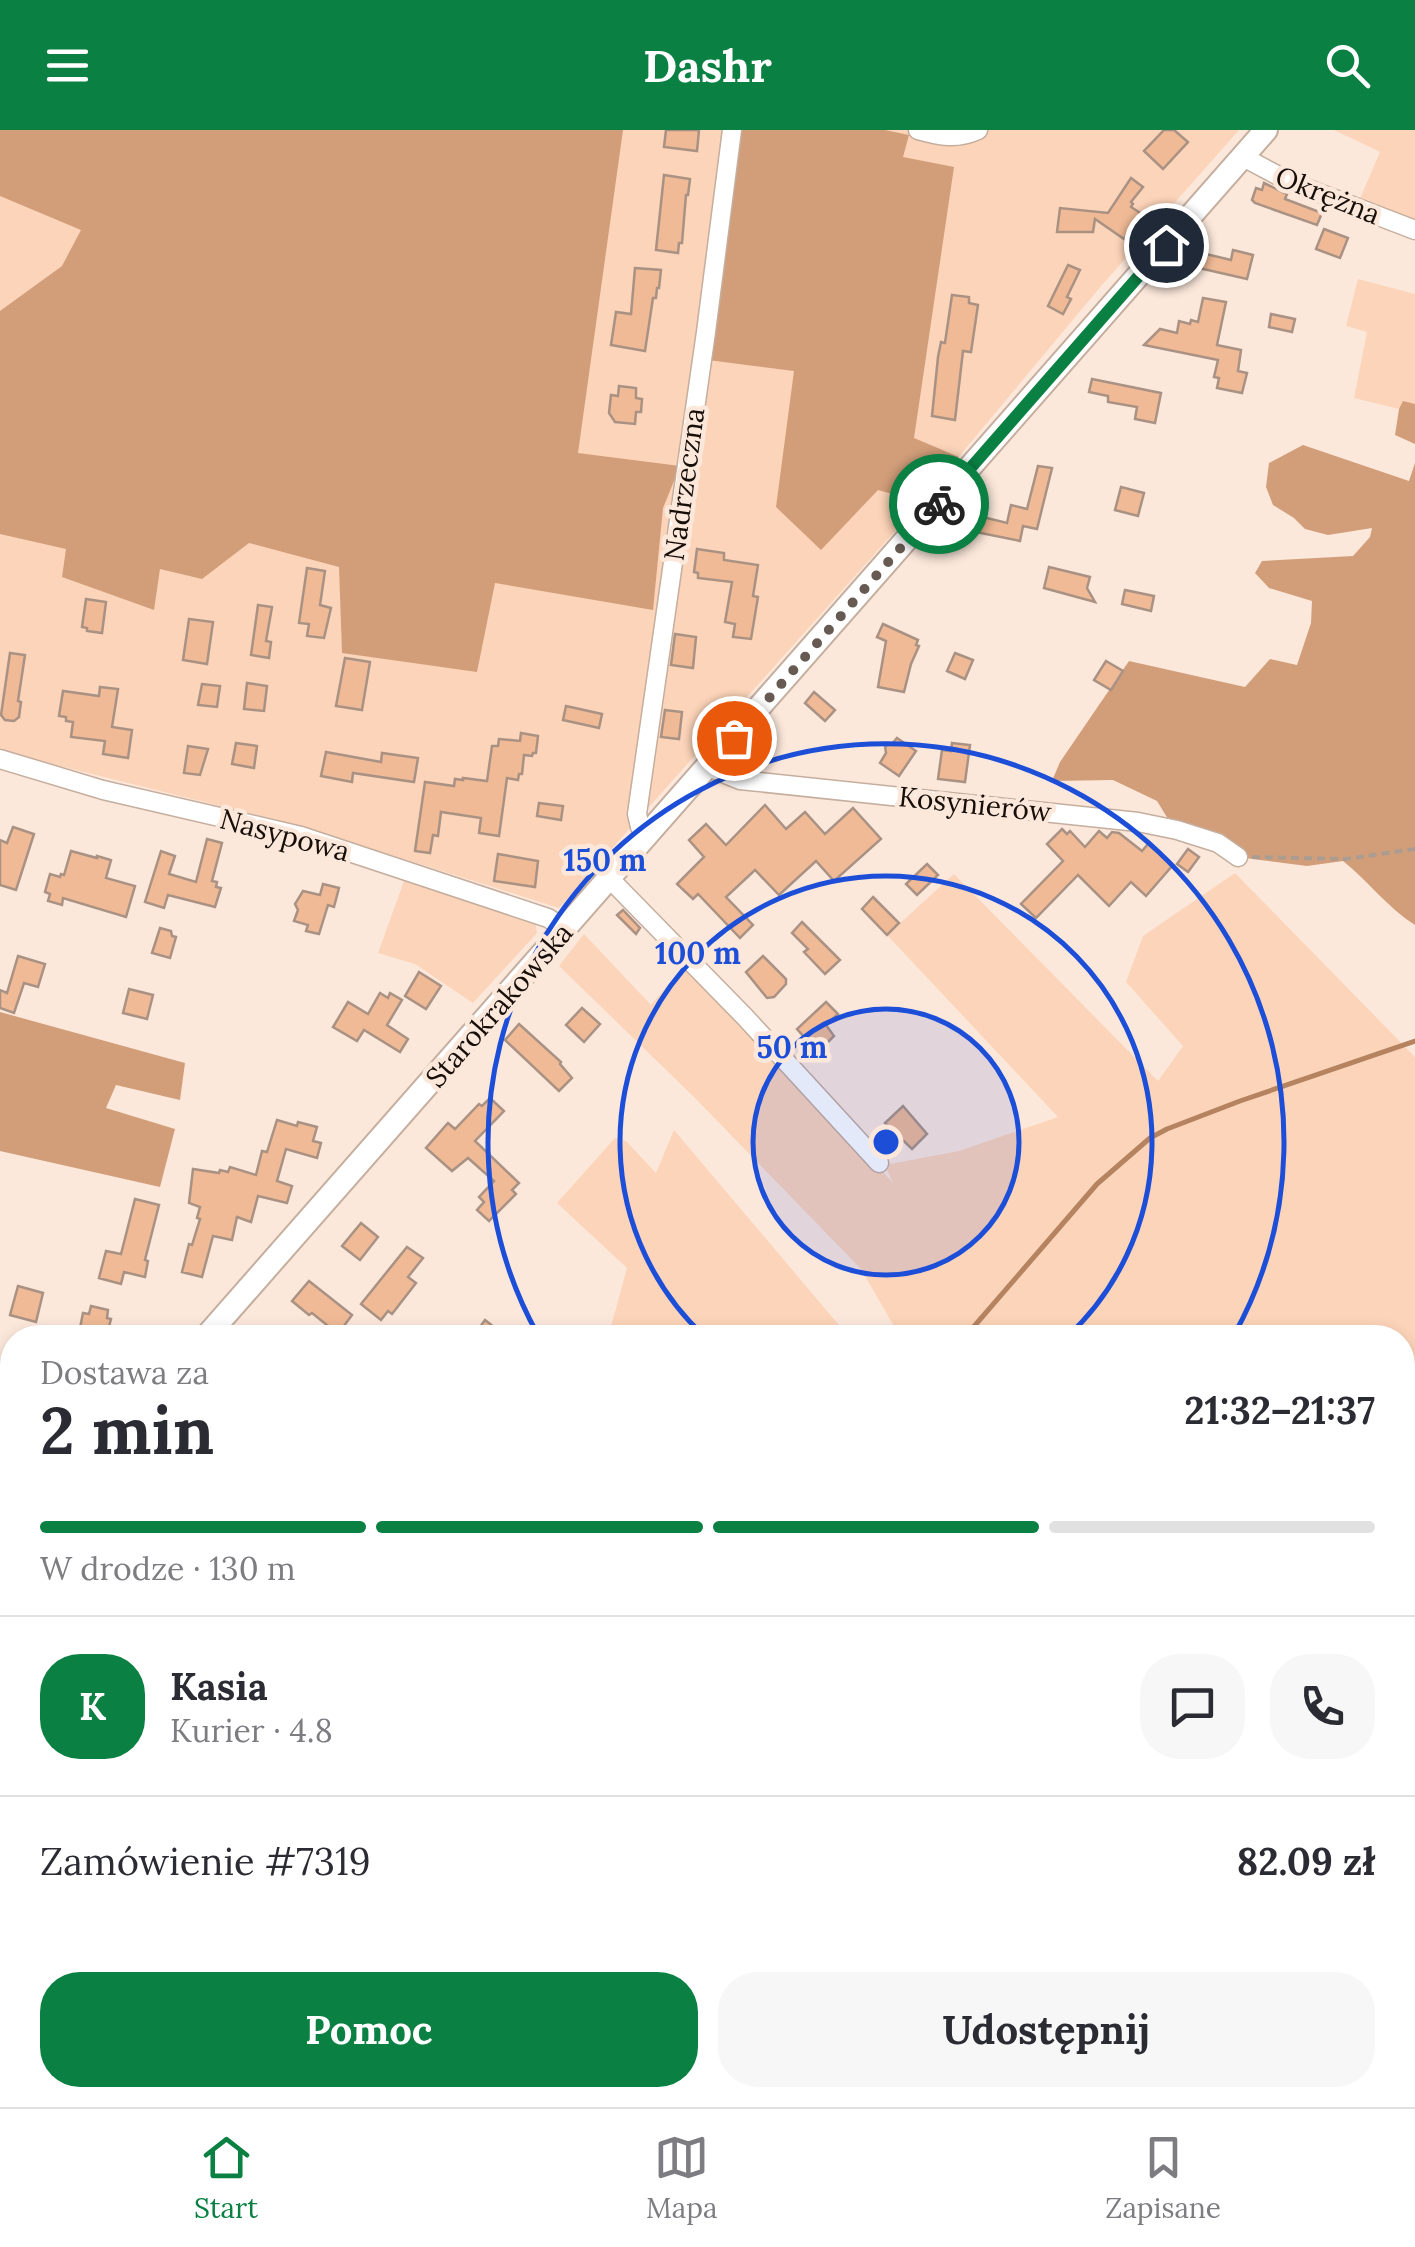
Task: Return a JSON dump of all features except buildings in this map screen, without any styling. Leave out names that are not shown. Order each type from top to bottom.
[{"type":"street","name":"Nadrzeczna","points":[[647,836],[637,814],[732,130]]},
{"type":"street","points":[[918,130],[947,137],[978,130]]},
{"type":"street","name":"Starokrakowska","points":[[217,1325],[1266,130]]},
{"type":"street","name":"Okrężna","points":[[1243,157],[1290,182],[1415,230]]},
{"type":"street","name":"Nasypowa","points":[[0,760],[103,790],[301,836],[548,918],[565,929]]},
{"type":"street","name":"Kosynierów","points":[[708,767],[740,780],[1138,822],[1218,843],[1238,857]]},
{"type":"street","points":[[610,879],[745,1017],[879,1163]]},
{"type":"path","points":[[1238,857],[1346,859],[1415,849]]},
{"type":"shaded area","points":[[0,130],[1239,130],[1102,285],[921,502],[559,908],[300,826],[0,751]]},
{"type":"shaded area","points":[[0,130],[623,130],[578,453],[680,466],[663,508],[653,610],[495,583],[477,672],[342,653],[339,567],[249,543],[202,579],[160,569],[154,610],[62,577],[66,549],[0,534],[0,311],[62,266],[81,230],[0,196]]},
{"type":"shaded area","points":[[739,130],[885,130],[909,135],[903,157],[954,167],[914,438],[959,457],[921,502],[878,490],[821,550],[776,507],[794,371],[708,360]]},
{"type":"shaded area","points":[[1334,130],[1415,130],[1415,220],[1359,201],[1380,152]]},
{"type":"shaded area","points":[[1358,279],[1415,294],[1415,404],[1404,402],[1399,409],[1354,398],[1367,332],[1346,326]]},
{"type":"shaded area","points":[[1403,401],[1415,404],[1415,444],[1395,435]]},
{"type":"shaded area","points":[[1303,445],[1409,481],[1415,463],[1415,925],[1343,861],[1307,866],[1223,855],[1176,832],[1157,801],[1113,780],[1052,781],[1060,762],[1129,661],[1245,687],[1270,659],[1297,665],[1311,623],[1312,601],[1269,588],[1255,573],[1262,561],[1353,556],[1370,537],[1372,528],[1328,535],[1305,529],[1273,505],[1266,487],[1269,463]]},
{"type":"shaded area","points":[[1235,873],[1415,1057],[1415,1325],[893,1325],[861,1269],[693,1096],[559,966],[584,934],[651,1005],[687,963],[893,1183],[885,1165],[959,1151],[1058,1117],[887,935],[954,874],[1158,1081],[1183,1046],[1126,982],[1143,936]]},
{"type":"shaded area","points":[[404,881],[535,920],[537,933],[473,1003],[415,964],[378,953]]},
{"type":"shaded area","points":[[0,1012],[185,1063],[180,1100],[116,1085],[106,1108],[175,1129],[160,1187],[0,1151]]},
{"type":"shaded area","points":[[674,1130],[839,1325],[611,1325],[627,1268],[557,1203],[615,1138],[626,1141],[656,1173]]},
{"type":"waterway","points":[[975,1325],[1097,1184],[1150,1138],[1240,1101],[1415,1041]]},
{"type":"way so far","points":[[734,738],[939,504]]},
{"type":"route","points":[[939,504],[1166,245]]}]
